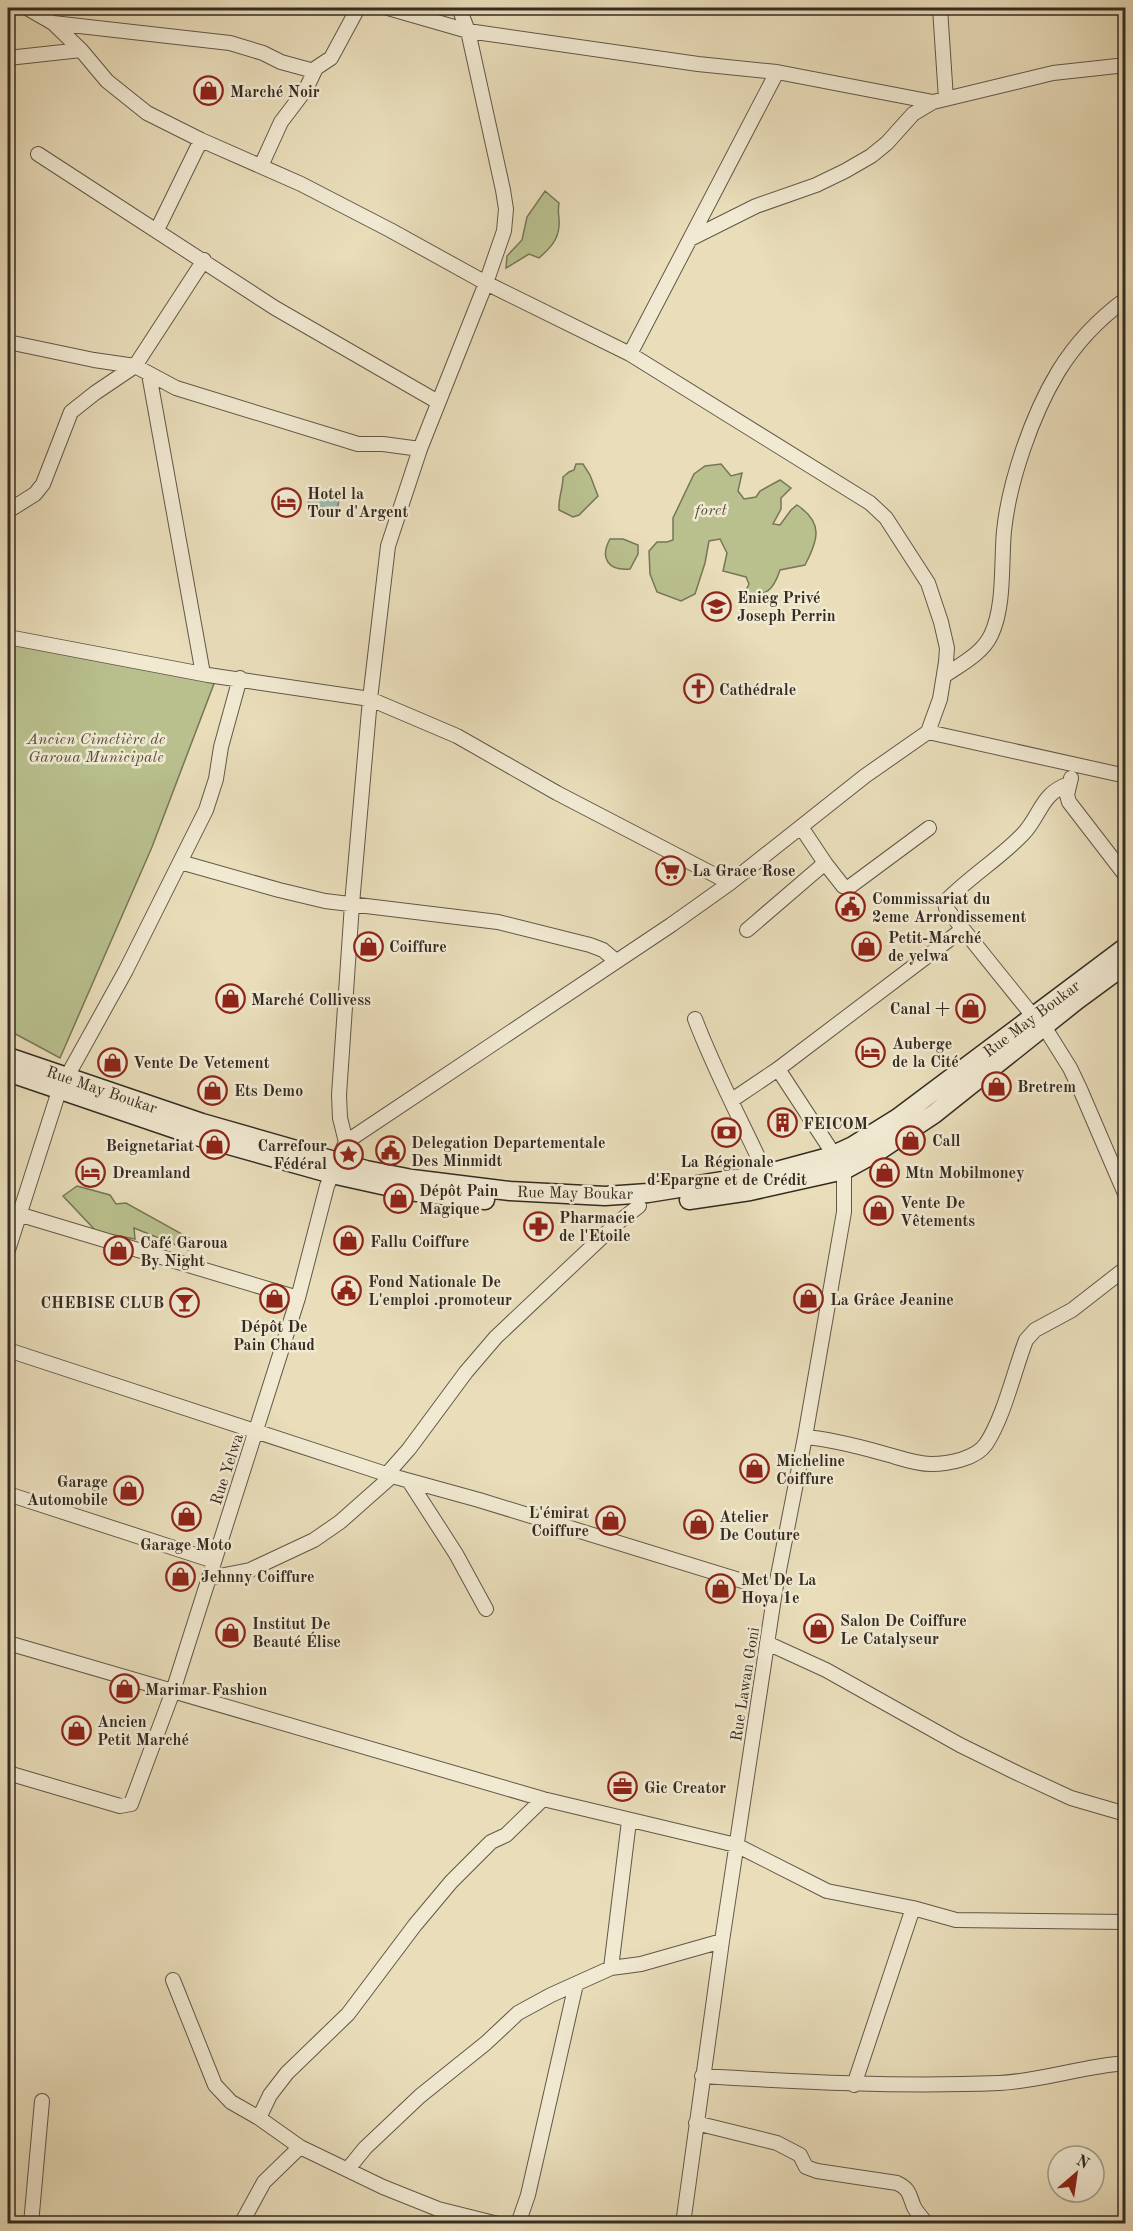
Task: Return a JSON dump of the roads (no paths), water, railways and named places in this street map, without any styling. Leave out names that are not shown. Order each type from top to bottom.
[{"type":"main road","name":"Rue May Boukar","points":[[8,1057],[62,1084],[192,1135],[335,1168],[409,1191],[507,1203],[639,1206],[750,1191],[840,1162],[897,1140],[934,1114],[1125,947]]},
{"type":"main road","name":"Rue May Boukar","points":[[1039,1022],[1077,1000],[1125,964]]},
{"type":"main road","name":"Rue May Boukar","points":[[8,1072],[62,1084]]},
{"type":"main road","name":"Rue May Boukar","points":[[335,1168],[510,1191],[605,1196],[682,1189],[840,1162]]},
{"type":"street","points":[[27,8],[53,24],[81,50],[107,81],[147,114],[261,166],[390,230],[486,283],[630,354],[879,510],[903,543],[933,594],[946,642],[940,699],[928,732],[865,776],[730,883],[671,926],[346,1142],[340,1118],[339,1095],[352,904],[370,699],[388,546],[420,449],[486,283],[504,231],[506,209],[468,31],[459,8]]},
{"type":"street","points":[[261,166],[281,122],[306,89],[314,71],[331,58],[358,8]]},
{"type":"street","points":[[388,8],[403,9],[468,31],[698,64],[777,72],[940,100]]},
{"type":"street","points":[[940,8],[940,100]]},
{"type":"street","points":[[53,24],[230,43],[263,53],[281,62],[314,71]]},
{"type":"street","points":[[8,58],[81,50]]},
{"type":"street","points":[[690,239],[756,206],[816,184],[871,156],[887,143],[913,114],[940,100],[1053,73],[1125,65]]},
{"type":"street","points":[[630,354],[777,72]]},
{"type":"street","points":[[157,230],[201,140]]},
{"type":"street","points":[[38,154],[275,308],[438,402]]},
{"type":"street","points":[[8,511],[35,494],[43,484],[71,412],[94,393],[135,366],[204,261]]},
{"type":"street","points":[[944,676],[978,653],[992,633],[998,610],[1004,529],[1010,494],[1026,442],[1057,372],[1086,336],[1125,299]]},
{"type":"street","points":[[8,342],[135,366],[176,388],[358,444],[383,444],[420,449]]},
{"type":"street","points":[[149,374],[203,674]]},
{"type":"street","points":[[8,637],[203,674],[370,699],[457,736],[557,793],[730,883]]},
{"type":"street","points":[[8,1250],[13,1213],[62,1084],[126,970],[213,793],[221,747],[240,678]]},
{"type":"street","points":[[928,732],[1125,776]]},
{"type":"street","points":[[1075,765],[1069,784],[1069,802],[1125,876]]},
{"type":"street","points":[[1069,784],[1050,793],[1025,832],[945,902],[946,908],[1039,1022],[1070,1068],[1125,1196]]},
{"type":"street","points":[[801,827],[825,863],[843,886],[848,888],[929,828]]},
{"type":"street","points":[[180,862],[279,890],[352,904],[498,922],[590,945],[616,961]]},
{"type":"street","points":[[747,930],[825,863]]},
{"type":"street","points":[[732,1100],[778,1069],[963,929]]},
{"type":"street","points":[[695,1019],[711,1059],[766,1174]]},
{"type":"street","points":[[778,1069],[840,1162]]},
{"type":"street","name":"Rue Yelwa","points":[[8,1773],[120,1806],[131,1804],[173,1691],[298,1298],[335,1168],[346,1142]]},
{"type":"street","name":"Rue Lawan Goni","points":[[683,2223],[702,2076],[775,1591],[805,1437],[844,1212],[840,1162]]},
{"type":"street","points":[[209,1578],[250,1570],[314,1540],[340,1522],[389,1475],[466,1372],[496,1337],[616,1224],[639,1206]]},
{"type":"street","points":[[13,1213],[298,1298]]},
{"type":"street","points":[[805,1437],[825,1439],[930,1464],[947,1463],[975,1453],[985,1445],[993,1429],[1017,1363],[1030,1335],[1072,1310],[1125,1268]]},
{"type":"street","points":[[8,1350],[389,1475],[479,1500],[775,1591]]},
{"type":"street","points":[[409,1481],[456,1554],[486,1609]]},
{"type":"street","points":[[8,1494],[214,1561]]},
{"type":"street","points":[[8,1643],[543,1799],[736,1845],[826,1891],[913,1908],[956,1920],[1125,1922]]},
{"type":"street","points":[[767,1643],[826,1670],[960,1745],[1017,1773],[1071,1798],[1125,1814]]},
{"type":"street","points":[[259,2118],[270,2095],[287,2073],[348,2014],[415,1925],[451,1882],[491,1842],[506,1835],[543,1799]]},
{"type":"street","points":[[611,1968],[629,1821]]},
{"type":"street","points":[[854,2085],[913,1908]]},
{"type":"street","points":[[348,2169],[365,2148],[420,2096],[486,2043],[518,2013],[551,1995],[611,1968],[641,1964],[722,1941]]},
{"type":"street","points":[[173,1980],[215,2085],[231,2102],[259,2118],[300,2147],[383,2187],[438,2209],[498,2223]]},
{"type":"street","points":[[518,2223],[528,2195],[576,1984]]},
{"type":"street","points":[[702,2076],[854,2085],[1000,2082],[1027,2080],[1107,2064],[1125,2063]]},
{"type":"street","points":[[31,2223],[42,2101]]},
{"type":"street","points":[[696,2123],[777,2143],[800,2155],[806,2167],[817,2171],[897,2183],[911,2194],[915,2208],[927,2223]]},
{"type":"street","points":[[242,2223],[264,2182],[300,2147]]},
{"type":"water","points":[[311,493],[339,500],[337,511],[308,503]]},
{"type":"place","name":"Marché Noir","points":[[209,91]]},
{"type":"place","name":"Hotel la Tour d'Argent","points":[[286,502]]},
{"type":"place","name":"Enieg Privé Joseph Perrin","points":[[716,606]]},
{"type":"place","name":"Cathédrale","points":[[698,689]]},
{"type":"place","name":"La Grace Rose","points":[[671,870]]},
{"type":"place","name":"Commissariat du 2eme Arrondissement","points":[[851,907]]},
{"type":"place","name":"Coiffure","points":[[368,946]]},
{"type":"place","name":"Petit-Marché de yelwa","points":[[867,946]]},
{"type":"place","name":"Marché Collivess","points":[[230,999]]},
{"type":"place","name":"Canal +","points":[[971,1008]]},
{"type":"place","name":"Auberge de la Cité","points":[[871,1052]]},
{"type":"place","name":"Vente De Vetement","points":[[112,1062]]},
{"type":"place","name":"Bretrem","points":[[996,1086]]},
{"type":"place","name":"Ets Demo","points":[[213,1090]]},
{"type":"place","name":"FEICOM","points":[[782,1123]]},
{"type":"place","name":"La Régionale d'Epargne et de Crédit","points":[[727,1133]]},
{"type":"place","name":"Call","points":[[911,1140]]},
{"type":"place","name":"Beignetariat","points":[[215,1145]]},
{"type":"place","name":"Delegation Departementale Des Minmidt","points":[[390,1151]]},
{"type":"place","name":"Carrefour Fédéral","points":[[348,1154]]},
{"type":"place","name":"Dreamland","points":[[91,1172]]},
{"type":"place","name":"Mtn Mobilmoney","points":[[884,1172]]},
{"type":"place","name":"Dépôt Pain Magique","points":[[398,1199]]},
{"type":"place","name":"Vente De Vêtements","points":[[879,1211]]},
{"type":"place","name":"Pharmacie de l'Etoile","points":[[538,1226]]},
{"type":"place","name":"Fallu Coiffure","points":[[349,1241]]},
{"type":"place","name":"Café Garoua By Night","points":[[119,1251]]},
{"type":"place","name":"Fond Nationale De L'emploi .promoteur","points":[[347,1290]]},
{"type":"place","name":"Dépôt De Pain Chaud","points":[[274,1298]]},
{"type":"place","name":"La Grâce Jeanine","points":[[809,1299]]},
{"type":"place","name":"CHEBISE CLUB","points":[[185,1302]]},
{"type":"place","name":"Micheline Coiffure","points":[[755,1469]]},
{"type":"place","name":"Garage Automobile","points":[[129,1490]]},
{"type":"place","name":"Garage Moto","points":[[186,1516]]},
{"type":"place","name":"L'émirat Coiffure","points":[[610,1521]]},
{"type":"place","name":"Atelier De Couture","points":[[698,1525]]},
{"type":"place","name":"Jehnny Coiffure","points":[[180,1576]]},
{"type":"place","name":"Mct De La Hoya 1e","points":[[720,1588]]},
{"type":"place","name":"Salon De Coiffure Le Catalyseur","points":[[819,1629]]},
{"type":"place","name":"Institut De Beauté Élise","points":[[231,1632]]},
{"type":"place","name":"Marimar Fashion","points":[[124,1689]]},
{"type":"place","name":"Ancien Petit Marché","points":[[76,1730]]},
{"type":"place","name":"Gic Creator","points":[[623,1787]]},
{"type":"park label","name":"foret","points":[[711,509]]},
{"type":"park label","name":"Ancien Cimetière de Garoua Municipale","points":[[96,747]]}]
